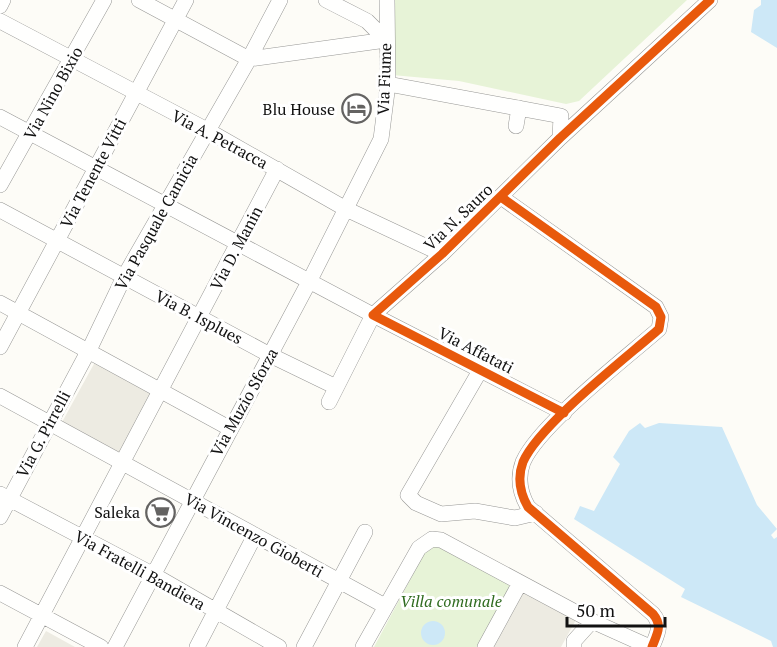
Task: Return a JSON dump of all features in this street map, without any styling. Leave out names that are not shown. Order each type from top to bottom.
[{"type":"street","points":[[0,6],[3,0]]},
{"type":"street","name":"Via Nino Bixio","points":[[0,185],[32,132],[104,0]]},
{"type":"street","points":[[139,0],[249,59],[386,40]]},
{"type":"street","name":"Via Tenente Vitti","points":[[0,347],[186,0]]},
{"type":"street","name":"Via Pasquale Camicia","points":[[87,352],[124,277],[249,59],[280,0]]},
{"type":"street","points":[[326,0],[367,21],[386,40]]},
{"type":"street","name":"Via Fiume","points":[[372,156],[381,139],[387,84],[387,0]]},
{"type":"street","name":"Via N. Sauro","points":[[373,315],[442,254],[560,138],[710,0]]},
{"type":"street","name":"Via A. Petracca","points":[[0,21],[207,130],[346,209],[442,254]]},
{"type":"street","points":[[387,84],[561,116],[560,138]]},
{"type":"street","points":[[516,126],[519,108]]},
{"type":"street","name":"Via Affatati","points":[[0,117],[96,166],[237,244],[564,413]]},
{"type":"street","name":"Via Muzio Sforza","points":[[115,647],[229,428],[310,280],[372,156]]},
{"type":"street","name":"Via D. Manin","points":[[25,647],[277,169]]},
{"type":"street","points":[[363,647],[419,548],[432,539],[441,540],[592,621],[651,647],[659,629],[659,621],[653,614],[536,513],[521,496],[519,480],[522,464],[531,448],[564,413],[659,329],[661,317],[656,307],[501,197]]},
{"type":"street","name":"Via B. Isplues","points":[[0,210],[270,355],[336,387]]},
{"type":"street","points":[[0,303],[229,428]]},
{"type":"street","points":[[329,402],[373,315]]},
{"type":"street","name":"Via G. Pirrelli","points":[[0,517],[5,496],[49,423],[87,352]]},
{"type":"street","points":[[481,369],[408,495],[416,502],[441,514],[475,511],[515,518],[536,513]]},
{"type":"street","name":"Via Vincenzo Gioberti","points":[[0,396],[385,606]]},
{"type":"street","name":"Via Fratelli Bandiera","points":[[5,496],[152,574],[216,613],[279,647]]},
{"type":"street","points":[[304,647],[365,532]]},
{"type":"street","points":[[197,647],[255,535]]},
{"type":"street","points":[[485,647],[520,583]]},
{"type":"street","points":[[0,592],[101,647]]},
{"type":"street","points":[[574,647],[574,642],[592,621]]},
{"type":"green space","points":[[394,0],[687,0],[579,101],[566,104],[459,81],[392,75]]},
{"type":"green space","name":"Villa comunale","points":[[432,543],[516,584],[480,647],[374,647],[425,552]]},
{"type":"shaded area","points":[[95,362],[156,393],[121,455],[61,424]]},
{"type":"shaded area","points":[[524,590],[577,618],[561,647],[493,647]]},
{"type":"shaded area","points":[[46,631],[75,647],[37,647]]},
{"type":"water","points":[[761,0],[777,0],[777,48],[751,32],[754,10],[761,5]]},
{"type":"water","points":[[640,423],[645,428],[659,423],[722,427],[757,505],[777,529],[771,535],[774,539],[777,537],[777,647],[773,647],[771,641],[681,597],[685,589],[574,519],[580,506],[594,511],[620,464],[613,457],[629,431]]},
{"type":"water","points":[[433,621],[442,624],[445,633],[442,642],[433,645],[424,642],[421,633],[424,624]]},
{"type":"cycle path","points":[[564,413],[373,315],[442,254],[560,138],[710,0]]},
{"type":"cycle path","points":[[501,197],[656,307],[661,317],[659,329],[585,392],[546,430],[523,462],[520,480],[521,491],[528,507],[653,614],[658,626],[652,647]]},
{"type":"place","name":"Blu House","points":[[356,109]]},
{"type":"place","name":"Saleka","points":[[161,512]]}]
